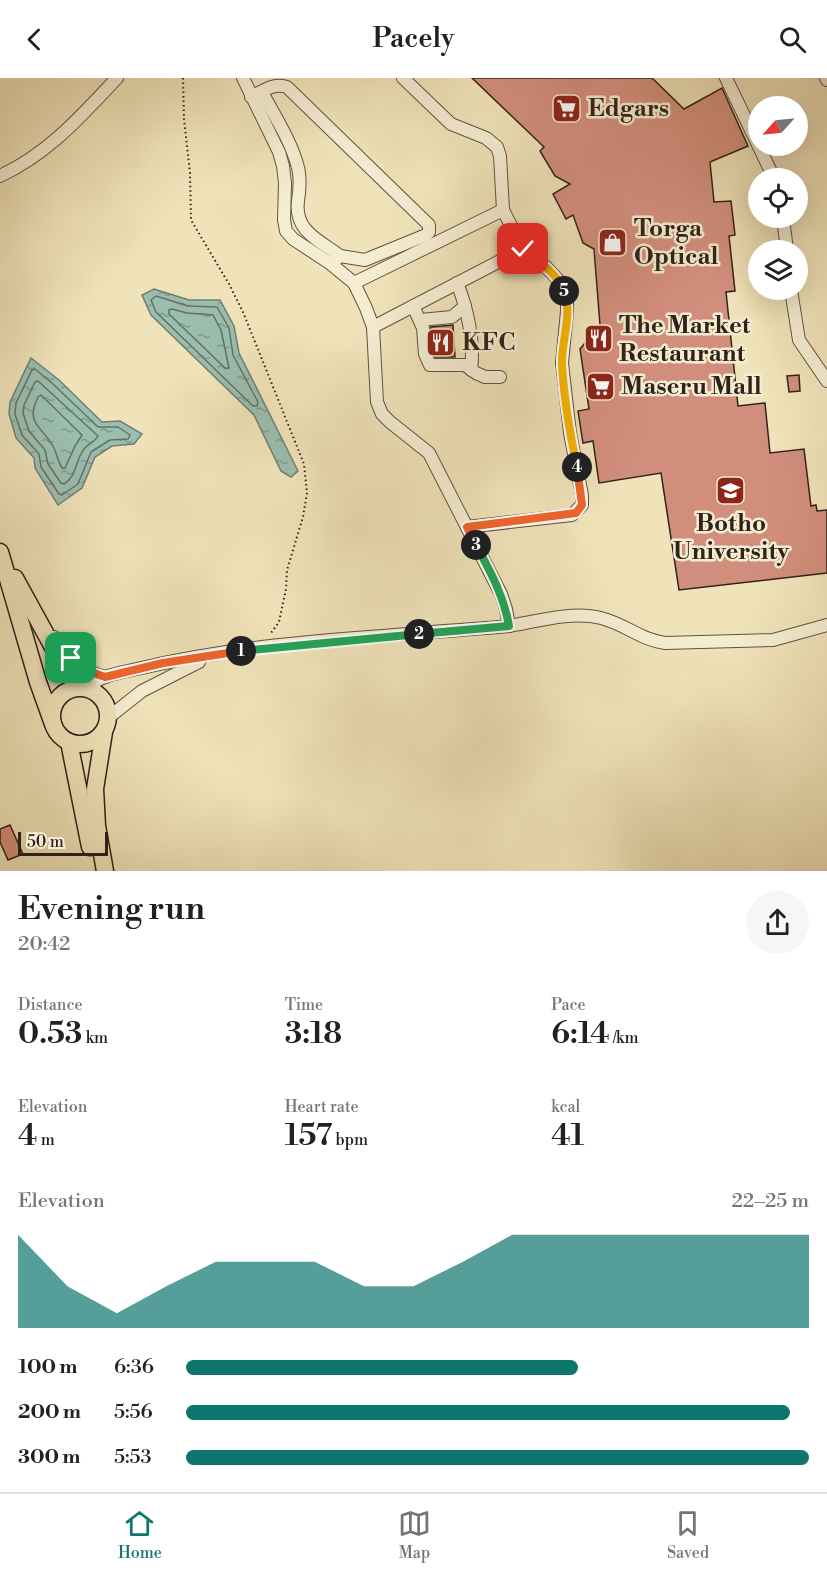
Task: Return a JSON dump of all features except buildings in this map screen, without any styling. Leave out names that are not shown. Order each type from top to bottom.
[{"type":"main road","points":[[0,550],[65,667],[86,688],[103,699],[107,708],[95,789],[97,826],[105,871]]},
{"type":"main road","points":[[0,550],[38,682],[57,733],[69,742],[86,745],[96,740],[106,725]]},
{"type":"main road","points":[[53,724],[53,707],[59,697],[68,690],[86,688]]},
{"type":"main road","points":[[69,742],[94,871]]},
{"type":"street","points":[[0,176],[23,165],[52,144],[117,78]]},
{"type":"street","points":[[243,78],[257,94],[283,166],[286,231],[293,239],[336,260],[354,283],[373,327],[377,402],[382,414],[429,453],[501,594],[509,626]]},
{"type":"street","points":[[403,78],[451,124],[486,138],[497,147],[500,156],[503,210],[523,249],[547,268],[561,283],[567,298],[562,363],[570,433],[582,505],[572,514],[467,527]]},
{"type":"street","points":[[726,78],[769,168]]},
{"type":"street","points":[[257,94],[275,85],[280,84],[287,87],[429,225],[429,232],[426,235],[365,260],[336,260]]},
{"type":"street","points":[[354,283],[503,210]]},
{"type":"street","points":[[373,327],[523,249]]},
{"type":"street","points":[[457,283],[465,306],[471,370]]},
{"type":"street","points":[[793,300],[799,340],[827,381]]},
{"type":"street","points":[[413,306],[423,328],[425,354],[430,365],[465,365],[485,377],[500,377]]},
{"type":"street","points":[[420,320],[452,317],[465,306]]},
{"type":"street","points":[[86,688],[91,683],[105,677],[163,663],[226,653],[509,626],[546,619],[601,618],[651,641],[665,643],[773,640],[827,626]]},
{"type":"street","points":[[42,626],[49,630],[81,668],[105,677]]},
{"type":"street","points":[[106,725],[142,691],[153,684],[196,663],[226,653]]},
{"type":"path","points":[[183,78],[184,119],[190,173],[190,220],[229,284],[243,312],[304,464],[307,493],[298,537],[287,570],[286,589],[279,622],[261,648]]},
{"type":"water","points":[[154,289],[189,300],[220,300],[234,326],[239,353],[298,471],[291,477],[281,471],[254,415],[151,315],[142,295]]},
{"type":"water","points":[[31,358],[59,380],[102,422],[120,421],[142,434],[134,444],[112,446],[95,457],[82,488],[58,505],[35,468],[34,458],[16,438],[9,414],[10,402]]},
{"type":"place","name":"Edgars","points":[[567,108]]},
{"type":"place","name":"Torga Optical","points":[[613,242]]},
{"type":"place","name":"The Market Restaurant","points":[[598,339]]},
{"type":"place","name":"KFC","points":[[441,342]]},
{"type":"place","name":"Maseru Mall","points":[[600,386]]},
{"type":"place","name":"Botho University","points":[[731,490]]},
{"type":"route","points":[[71,658],[81,668],[105,677],[163,663],[265,647],[509,626],[501,594],[467,527],[572,514],[576,513],[582,505],[570,433],[562,363],[567,298],[561,283],[547,268],[523,249]]}]
